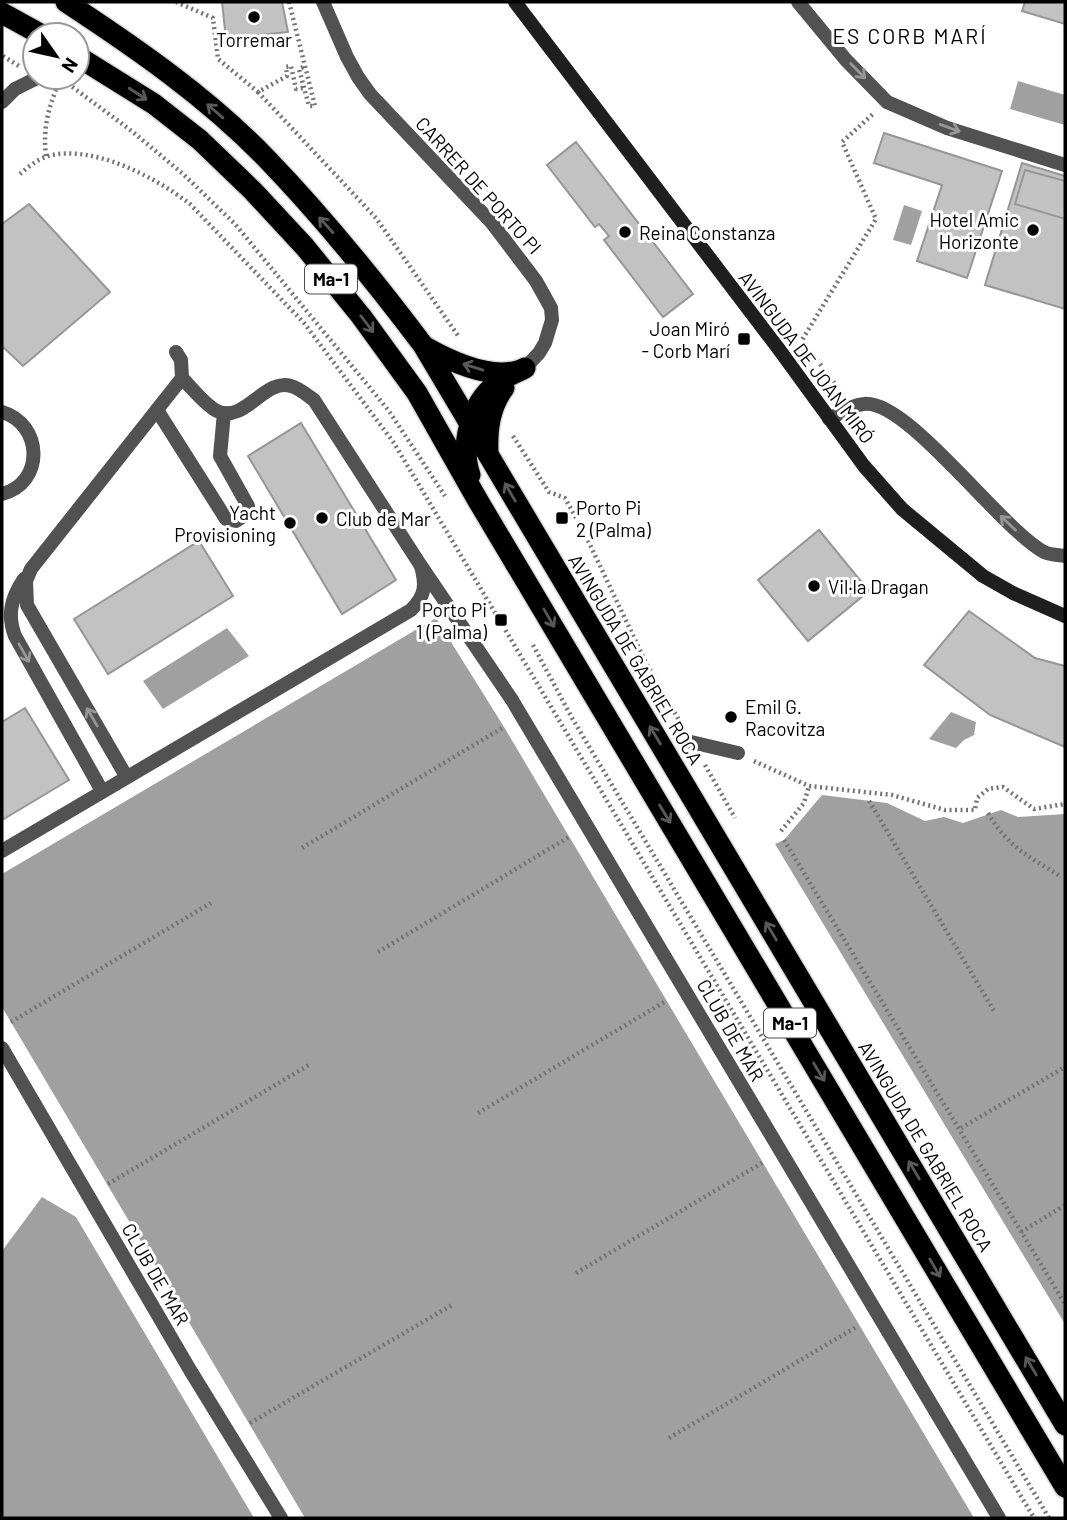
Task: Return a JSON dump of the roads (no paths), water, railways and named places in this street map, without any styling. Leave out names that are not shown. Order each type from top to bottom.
[{"type":"highway","name":"AVINGUDA DE GABRIEL ROCA","points":[[66,2],[167,72],[265,157],[371,276],[423,345],[1065,1425]]},
{"type":"highway","points":[[2,13],[21,24]]},
{"type":"highway","name":"Ma-1","points":[[91,66],[154,104],[200,140],[253,191],[305,247],[361,316],[417,393],[477,499],[1065,1487]]},
{"type":"highway","points":[[423,345],[448,360],[501,374],[525,368]]},
{"type":"highway","points":[[477,499],[466,463],[466,438],[484,396],[496,384],[525,368]]},
{"type":"highway","points":[[488,454],[488,429],[493,407],[511,379],[525,368]]},
{"type":"street","name":"CARRER DE PORTO PI","points":[[323,2],[358,77],[370,94],[492,223],[536,281],[551,308],[552,320],[545,343],[525,368]]},
{"type":"street","name":"CARRER DE PORTO PI","points":[[328,2],[338,35]]},
{"type":"street","name":"AVINGUDA DE JOAN MIRÓ","points":[[514,2],[864,466],[902,509],[983,576],[1013,593],[1065,616]]},
{"type":"street","points":[[798,2],[846,60],[887,102],[947,128],[1065,165]]},
{"type":"street","points":[[2,102],[21,86]]},
{"type":"street","points":[[102,791],[15,636],[10,625],[12,600],[31,569],[182,378],[181,360],[176,352]]},
{"type":"street","points":[[157,410],[226,519],[236,521],[248,513],[248,506],[220,456],[224,413],[214,410],[182,378]]},
{"type":"street","name":"CLUB DE MAR","points":[[224,413],[236,412],[275,386],[289,385],[314,400],[512,700],[999,1518]]},
{"type":"street","points":[[830,419],[866,403],[892,412],[916,430],[1012,528],[1046,553],[1065,556]]},
{"type":"street","points":[[2,412],[21,422],[30,433],[34,446],[34,460],[29,473],[21,485],[4,496]]},
{"type":"street","points":[[2,851],[411,610],[424,593],[426,585],[421,565]]},
{"type":"street","points":[[31,569],[26,581],[27,605],[126,776]]},
{"type":"street","points":[[691,742],[738,753]]},
{"type":"street","name":"CLUB DE MAR","points":[[2,1048],[190,1370],[281,1518]]},
{"type":"place","name":"Torremar","points":[[254,17]]},
{"type":"place","name":"Hotel Amic Horizonte","points":[[1033,230]]},
{"type":"place","name":"Reina Constanza","points":[[625,232]]},
{"type":"place","name":"Joan Miró - Corb Marí","points":[[744,339]]},
{"type":"place","name":"Club de Mar","points":[[322,518]]},
{"type":"place","name":"Porto Pi 2 (Palma)","points":[[562,518]]},
{"type":"place","name":"Yacht Provisioning","points":[[290,523]]},
{"type":"place","name":"Vil·la Dragan","points":[[814,586]]},
{"type":"place","name":"Porto Pi 1 (Palma)","points":[[501,620]]},
{"type":"place","name":"Emil G. Racovitza","points":[[731,717]]},
{"type":"district","name":"ES CORB MARÍ","points":[[910,35]]}]
